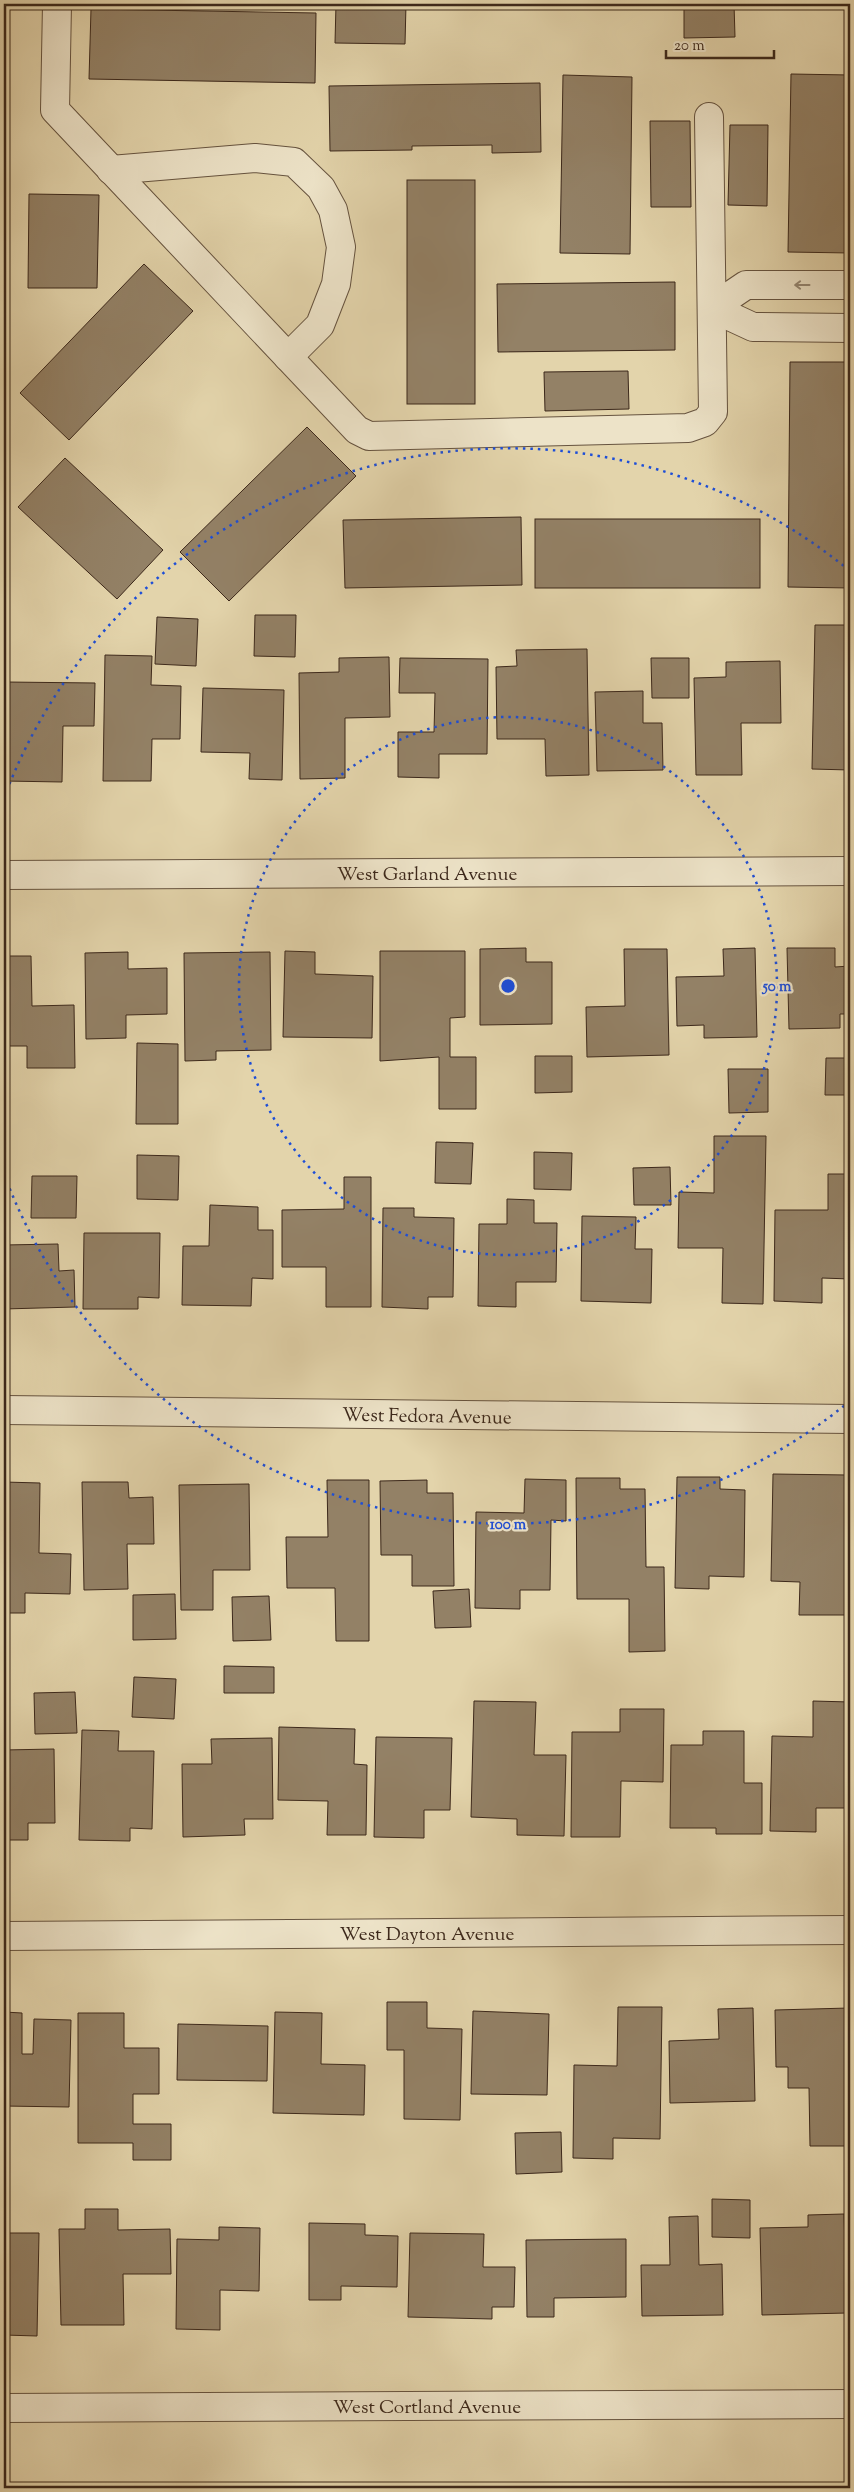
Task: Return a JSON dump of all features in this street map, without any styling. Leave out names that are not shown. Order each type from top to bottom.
[{"type":"street","points":[[57,4],[55,110],[357,430],[369,436],[688,428],[705,422],[713,412],[709,116]]},
{"type":"street","points":[[111,170],[255,158],[294,162],[322,188],[334,210],[341,247],[336,284],[320,325],[288,357]]},
{"type":"street","points":[[712,308],[746,285],[850,285]]},
{"type":"street","points":[[712,308],[753,326],[850,328]]},
{"type":"street","name":"West Garland Avenue","points":[[4,875],[850,871]]},
{"type":"street","name":"West Fedora Avenue","points":[[4,1410],[850,1419]]},
{"type":"street","name":"West Dayton Avenue","points":[[4,1936],[850,1930]]},
{"type":"street","name":"West Cortland Avenue","points":[[4,2408],[850,2404]]},
{"type":"building","points":[[336,4],[406,4],[405,44],[335,43]]},
{"type":"building","points":[[684,4],[734,4],[735,37],[684,38]]},
{"type":"building","points":[[91,9],[316,13],[315,83],[89,79]]},
{"type":"building","points":[[791,74],[850,75],[850,253],[788,252]]},
{"type":"building","points":[[563,75],[632,77],[630,254],[560,253]]},
{"type":"building","points":[[540,83],[541,152],[492,153],[492,145],[412,146],[412,150],[330,151],[329,86]]},
{"type":"building","points":[[650,121],[690,121],[691,207],[651,207]]},
{"type":"building","points":[[730,125],[768,125],[767,206],[728,205]]},
{"type":"building","points":[[407,180],[475,180],[475,404],[407,404]]},
{"type":"building","points":[[29,194],[99,195],[97,288],[28,288]]},
{"type":"building","points":[[144,264],[193,311],[69,440],[20,393]]},
{"type":"building","points":[[675,282],[675,350],[498,352],[497,284]]},
{"type":"building","points":[[790,362],[850,362],[850,588],[788,587]]},
{"type":"building","points":[[628,371],[629,409],[545,411],[544,372]]},
{"type":"building","points":[[307,427],[356,476],[229,601],[180,552]]},
{"type":"building","points":[[65,458],[163,550],[117,599],[18,507]]},
{"type":"building","points":[[521,517],[522,585],[345,588],[343,520]]},
{"type":"building","points":[[535,519],[760,519],[760,588],[535,588]]},
{"type":"building","points":[[255,615],[296,615],[295,657],[254,656]]},
{"type":"building","points":[[157,617],[198,619],[196,666],[155,664]]},
{"type":"building","points":[[815,625],[850,625],[850,770],[812,769]]},
{"type":"building","points":[[587,649],[589,775],[546,776],[545,739],[497,739],[496,667],[517,666],[516,650]]},
{"type":"building","points":[[105,655],[152,656],[151,685],[181,686],[180,739],[152,739],[151,781],[103,781]]},
{"type":"building","points":[[389,657],[390,717],[345,718],[345,778],[300,779],[299,673],[339,672],[339,658]]},
{"type":"building","points":[[400,658],[488,659],[487,754],[439,754],[439,778],[398,777],[398,732],[434,732],[435,693],[399,693]]},
{"type":"building","points":[[651,658],[689,658],[689,698],[652,698]]},
{"type":"building","points":[[780,661],[781,723],[741,723],[742,775],[696,775],[694,678],[726,677],[726,662]]},
{"type":"building","points":[[6,682],[95,683],[94,726],[63,726],[62,782],[4,781]]},
{"type":"building","points":[[203,688],[284,690],[282,780],[249,779],[250,753],[201,752]]},
{"type":"building","points":[[643,691],[643,723],[662,723],[663,770],[597,771],[595,692]]},
{"type":"building","points":[[526,948],[526,962],[552,962],[552,1024],[480,1025],[480,949]]},
{"type":"building","points":[[755,948],[757,1037],[704,1038],[704,1025],[677,1026],[676,977],[724,976],[723,949]]},
{"type":"building","points":[[787,948],[835,948],[835,967],[850,966],[850,1014],[840,1014],[840,1028],[789,1029]]},
{"type":"building","points":[[624,949],[667,949],[669,1055],[587,1057],[586,1007],[625,1006]]},
{"type":"building","points":[[285,951],[315,952],[315,974],[373,976],[372,1038],[283,1037]]},
{"type":"building","points":[[380,951],[465,951],[465,1017],[450,1018],[450,1057],[476,1057],[476,1109],[439,1109],[439,1057],[380,1061]]},
{"type":"building","points":[[128,952],[128,969],[167,968],[167,1014],[126,1015],[126,1038],[86,1039],[85,953]]},
{"type":"building","points":[[270,952],[271,1050],[216,1051],[216,1060],[185,1061],[184,953]]},
{"type":"building","points":[[4,956],[31,956],[32,1006],[74,1005],[75,1068],[27,1068],[27,1046],[4,1046]]},
{"type":"building","points":[[137,1043],[178,1044],[178,1124],[136,1124]]},
{"type":"building","points":[[535,1056],[572,1056],[572,1092],[535,1093]]},
{"type":"building","points":[[826,1058],[850,1058],[850,1095],[825,1095]]},
{"type":"building","points":[[728,1069],[768,1069],[768,1112],[729,1113]]},
{"type":"building","points":[[714,1136],[766,1136],[763,1304],[722,1303],[723,1248],[678,1248],[679,1192],[714,1193]]},
{"type":"building","points":[[436,1142],[473,1143],[471,1184],[435,1183]]},
{"type":"building","points":[[534,1152],[572,1153],[571,1190],[534,1189]]},
{"type":"building","points":[[137,1155],[179,1156],[178,1200],[137,1199]]},
{"type":"building","points":[[670,1167],[671,1205],[634,1205],[633,1168]]},
{"type":"building","points":[[828,1174],[850,1174],[850,1279],[822,1278],[822,1303],[774,1301],[775,1210],[828,1210]]},
{"type":"building","points":[[32,1176],[77,1176],[76,1218],[31,1218]]},
{"type":"building","points":[[344,1177],[371,1177],[371,1307],[326,1307],[326,1267],[282,1267],[282,1210],[344,1209]]},
{"type":"building","points":[[507,1199],[534,1200],[534,1223],[557,1223],[556,1282],[516,1282],[516,1307],[478,1306],[479,1224],[507,1224]]},
{"type":"building","points":[[210,1205],[258,1207],[258,1230],[273,1230],[273,1279],[252,1278],[251,1306],[182,1305],[183,1246],[209,1246]]},
{"type":"building","points":[[383,1208],[414,1208],[414,1217],[454,1218],[453,1297],[428,1297],[428,1309],[382,1307]]},
{"type":"building","points":[[582,1216],[636,1217],[635,1249],[652,1249],[651,1303],[581,1301]]},
{"type":"building","points":[[84,1233],[160,1233],[159,1298],[138,1297],[138,1309],[83,1309]]},
{"type":"building","points":[[58,1244],[59,1271],[74,1270],[75,1307],[4,1309],[4,1245]]},
{"type":"building","points":[[773,1474],[847,1475],[845,1615],[799,1615],[800,1582],[771,1581]]},
{"type":"building","points":[[677,1477],[720,1477],[720,1489],[745,1490],[744,1577],[709,1576],[709,1589],[675,1588]]},
{"type":"building","points":[[576,1478],[620,1478],[620,1489],[645,1489],[646,1567],[664,1567],[665,1651],[629,1652],[629,1599],[577,1599]]},
{"type":"building","points":[[525,1479],[566,1480],[566,1521],[551,1520],[550,1590],[520,1590],[520,1609],[475,1608],[476,1512],[524,1513]]},
{"type":"building","points":[[327,1480],[369,1480],[369,1641],[336,1641],[335,1588],[287,1588],[286,1537],[328,1537]]},
{"type":"building","points":[[427,1480],[427,1493],[453,1493],[454,1586],[412,1586],[412,1555],[381,1555],[380,1481]]},
{"type":"building","points":[[4,1482],[40,1483],[39,1553],[71,1554],[70,1594],[25,1593],[25,1613],[4,1613]]},
{"type":"building","points":[[82,1482],[128,1482],[129,1498],[153,1497],[154,1544],[127,1544],[128,1589],[84,1590]]},
{"type":"building","points":[[249,1484],[250,1570],[213,1570],[213,1610],[181,1610],[179,1485]]},
{"type":"building","points":[[469,1589],[471,1627],[435,1628],[433,1591]]},
{"type":"building","points":[[175,1594],[176,1639],[133,1640],[133,1595]]},
{"type":"building","points":[[269,1596],[271,1640],[233,1641],[232,1597]]},
{"type":"building","points":[[224,1666],[274,1667],[274,1693],[224,1693]]},
{"type":"building","points":[[134,1677],[176,1679],[174,1719],[132,1717]]},
{"type":"building","points":[[75,1692],[77,1733],[35,1734],[34,1693]]},
{"type":"building","points":[[474,1701],[536,1702],[534,1755],[566,1755],[564,1836],[517,1835],[517,1819],[471,1817]]},
{"type":"building","points":[[813,1701],[850,1702],[850,1808],[816,1808],[816,1832],[770,1831],[772,1736],[813,1737]]},
{"type":"building","points":[[620,1709],[664,1709],[663,1782],[621,1781],[620,1837],[571,1837],[572,1732],[620,1732]]},
{"type":"building","points":[[279,1727],[355,1729],[354,1764],[367,1765],[366,1835],[327,1835],[328,1801],[278,1800]]},
{"type":"building","points":[[82,1730],[119,1731],[118,1751],[154,1751],[152,1829],[130,1828],[130,1841],[79,1840]]},
{"type":"building","points":[[703,1731],[744,1731],[744,1783],[762,1783],[762,1834],[716,1834],[716,1828],[670,1828],[671,1745],[703,1745]]},
{"type":"building","points":[[376,1737],[452,1738],[450,1810],[424,1810],[424,1838],[374,1837]]},
{"type":"building","points":[[272,1738],[273,1819],[244,1819],[245,1835],[183,1837],[182,1764],[212,1764],[211,1739]]},
{"type":"building","points":[[54,1749],[55,1823],[28,1823],[28,1840],[4,1840],[4,1750]]},
{"type":"building","points":[[387,2002],[427,2002],[427,2028],[462,2029],[460,2120],[404,2119],[404,2050],[387,2050]]},
{"type":"building","points":[[618,2007],[662,2007],[660,2139],[613,2138],[613,2159],[573,2158],[574,2065],[617,2066]]},
{"type":"building","points":[[753,2008],[755,2101],[670,2103],[669,2041],[719,2039],[718,2009]]},
{"type":"building","points":[[849,2008],[850,2146],[810,2146],[809,2088],[788,2088],[788,2067],[776,2067],[775,2010]]},
{"type":"building","points":[[473,2011],[549,2014],[547,2095],[471,2094]]},
{"type":"building","points":[[4,2012],[22,2013],[22,2054],[33,2054],[34,2019],[71,2020],[69,2107],[4,2106]]},
{"type":"building","points":[[275,2012],[322,2013],[321,2064],[365,2065],[364,2115],[273,2113]]},
{"type":"building","points":[[78,2013],[124,2013],[124,2048],[159,2048],[159,2094],[133,2094],[133,2124],[171,2124],[171,2160],[133,2160],[133,2143],[78,2143]]},
{"type":"building","points":[[178,2024],[268,2026],[267,2081],[177,2080]]},
{"type":"building","points":[[561,2132],[562,2172],[516,2174],[515,2133]]},
{"type":"building","points":[[712,2199],[750,2200],[750,2238],[712,2237]]},
{"type":"building","points":[[85,2209],[118,2209],[118,2230],[170,2229],[171,2274],[123,2274],[124,2325],[61,2325],[59,2229],[85,2229]]},
{"type":"building","points":[[844,2214],[847,2313],[762,2315],[760,2228],[808,2227],[808,2215]]},
{"type":"building","points":[[698,2216],[699,2265],[722,2264],[723,2315],[642,2316],[641,2265],[670,2265],[669,2217]]},
{"type":"building","points":[[309,2223],[365,2224],[365,2235],[398,2236],[397,2287],[341,2286],[341,2300],[309,2300]]},
{"type":"building","points":[[219,2227],[260,2228],[259,2291],[220,2290],[220,2330],[176,2329],[177,2239],[219,2240]]},
{"type":"building","points":[[4,2233],[39,2233],[37,2336],[4,2335]]},
{"type":"building","points":[[410,2233],[484,2234],[483,2267],[515,2267],[514,2307],[492,2307],[492,2319],[408,2317]]},
{"type":"building","points":[[626,2239],[626,2297],[554,2298],[554,2317],[527,2317],[526,2240]]},
{"type":"building","points":[[112,2486],[163,2486],[163,2488],[112,2488]]},
{"type":"building","points":[[217,2486],[217,2488],[175,2488],[175,2487]]}]
